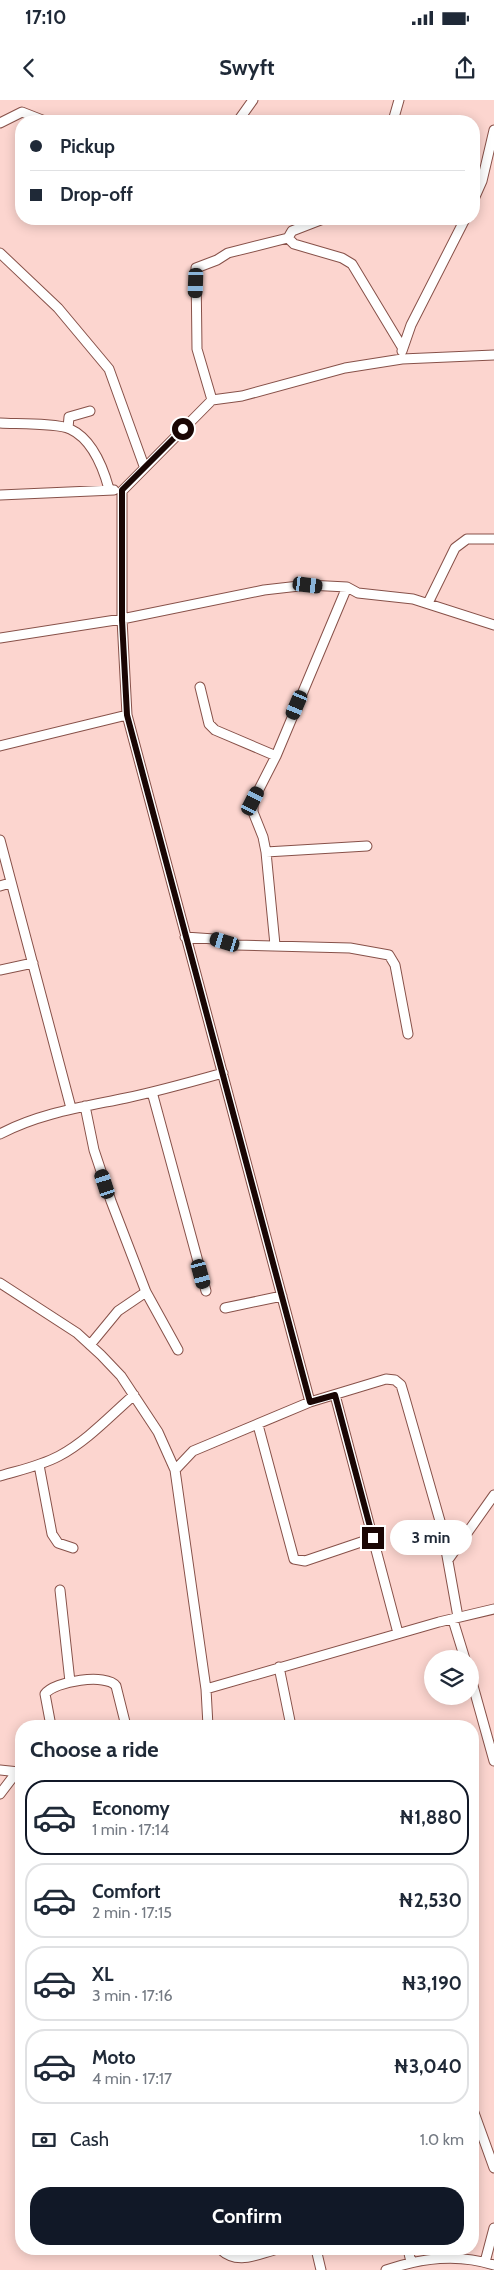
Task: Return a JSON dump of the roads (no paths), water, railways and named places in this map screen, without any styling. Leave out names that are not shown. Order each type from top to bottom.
[{"type":"street","points":[[242,115],[253,100]]},
{"type":"street","points":[[395,115],[399,100]]},
{"type":"street","points":[[16,115],[22,112],[30,115]]},
{"type":"street","points":[[0,123],[15,116]]},
{"type":"street","points":[[480,186],[494,130]]},
{"type":"street","points":[[212,400],[197,349],[196,268],[217,260],[228,253],[288,238],[292,231],[308,225]]},
{"type":"street","points":[[402,358],[402,347],[462,225]]},
{"type":"street","points":[[288,238],[294,244],[342,258],[352,264],[402,347]]},
{"type":"street","points":[[0,253],[58,308],[109,369],[144,466]]},
{"type":"street","points":[[310,1402],[224,1073],[185,937],[127,715],[122,620],[122,490],[212,400],[242,396],[345,368],[402,358],[494,355]]},
{"type":"street","points":[[68,428],[69,417],[90,411]]},
{"type":"street","points":[[0,423],[68,428],[90,447],[105,472],[109,489]]},
{"type":"street","points":[[0,495],[109,489],[122,490]]},
{"type":"street","points":[[428,603],[455,548],[468,539],[494,538]]},
{"type":"street","points":[[0,638],[122,620],[264,590],[308,585],[347,587],[358,593],[428,603],[494,625]]},
{"type":"street","points":[[275,945],[266,852],[263,837],[253,812],[253,801],[276,756],[347,587]]},
{"type":"street","points":[[200,687],[209,724],[215,730],[276,756]]},
{"type":"street","points":[[0,746],[127,715]]},
{"type":"street","points":[[0,840],[71,1108]]},
{"type":"street","points":[[266,852],[367,846]]},
{"type":"street","points":[[0,886],[10,883]]},
{"type":"street","points":[[185,937],[214,939],[236,946],[275,945],[350,948],[389,955],[395,965],[408,1034]]},
{"type":"street","points":[[0,970],[33,963]]},
{"type":"street","points":[[1,1131],[71,1108],[152,1092],[224,1073]]},
{"type":"street","points":[[152,1092],[206,1291]]},
{"type":"street","points":[[85,1106],[94,1150],[111,1202],[146,1292],[178,1350]]},
{"type":"street","points":[[0,1283],[77,1333],[90,1345],[121,1376],[158,1432],[175,1470],[206,1689],[208,1720]]},
{"type":"street","points":[[90,1345],[118,1311],[146,1292]]},
{"type":"street","points":[[226,1308],[282,1296]]},
{"type":"street","points":[[175,1470],[193,1451],[310,1402],[386,1379],[395,1380],[401,1385],[418,1438],[448,1560],[455,1618],[463,1650]]},
{"type":"street","points":[[335,1395],[398,1633]]},
{"type":"street","points":[[0,1476],[39,1465],[79,1443],[134,1396]]},
{"type":"street","points":[[258,1425],[294,1559],[305,1561],[373,1538]]},
{"type":"street","points":[[39,1465],[52,1534],[58,1544],[73,1548]]},
{"type":"street","points":[[448,1560],[494,1495]]},
{"type":"street","points":[[60,1590],[70,1682]]},
{"type":"street","points":[[206,1689],[398,1633],[494,1609]]},
{"type":"street","points":[[279,1667],[290,1720]]},
{"type":"street","points":[[50,1720],[45,1694],[48,1689],[70,1682],[106,1679],[112,1681],[116,1686],[124,1720]]},
{"type":"street","points":[[478,1705],[494,1761]]},
{"type":"street","points":[[0,1770],[15,1772]]},
{"type":"street","points":[[0,1794],[15,1776]]},
{"type":"street","points":[[479,2126],[494,2166]]},
{"type":"street","points":[[484,2262],[494,2228]]},
{"type":"street","points":[[226,2255],[239,2259],[255,2255]]},
{"type":"street","points":[[317,2255],[321,2270]]},
{"type":"street","points":[[409,2255],[411,2262]]},
{"type":"street","points":[[386,2270],[411,2262],[442,2257],[494,2265]]}]
